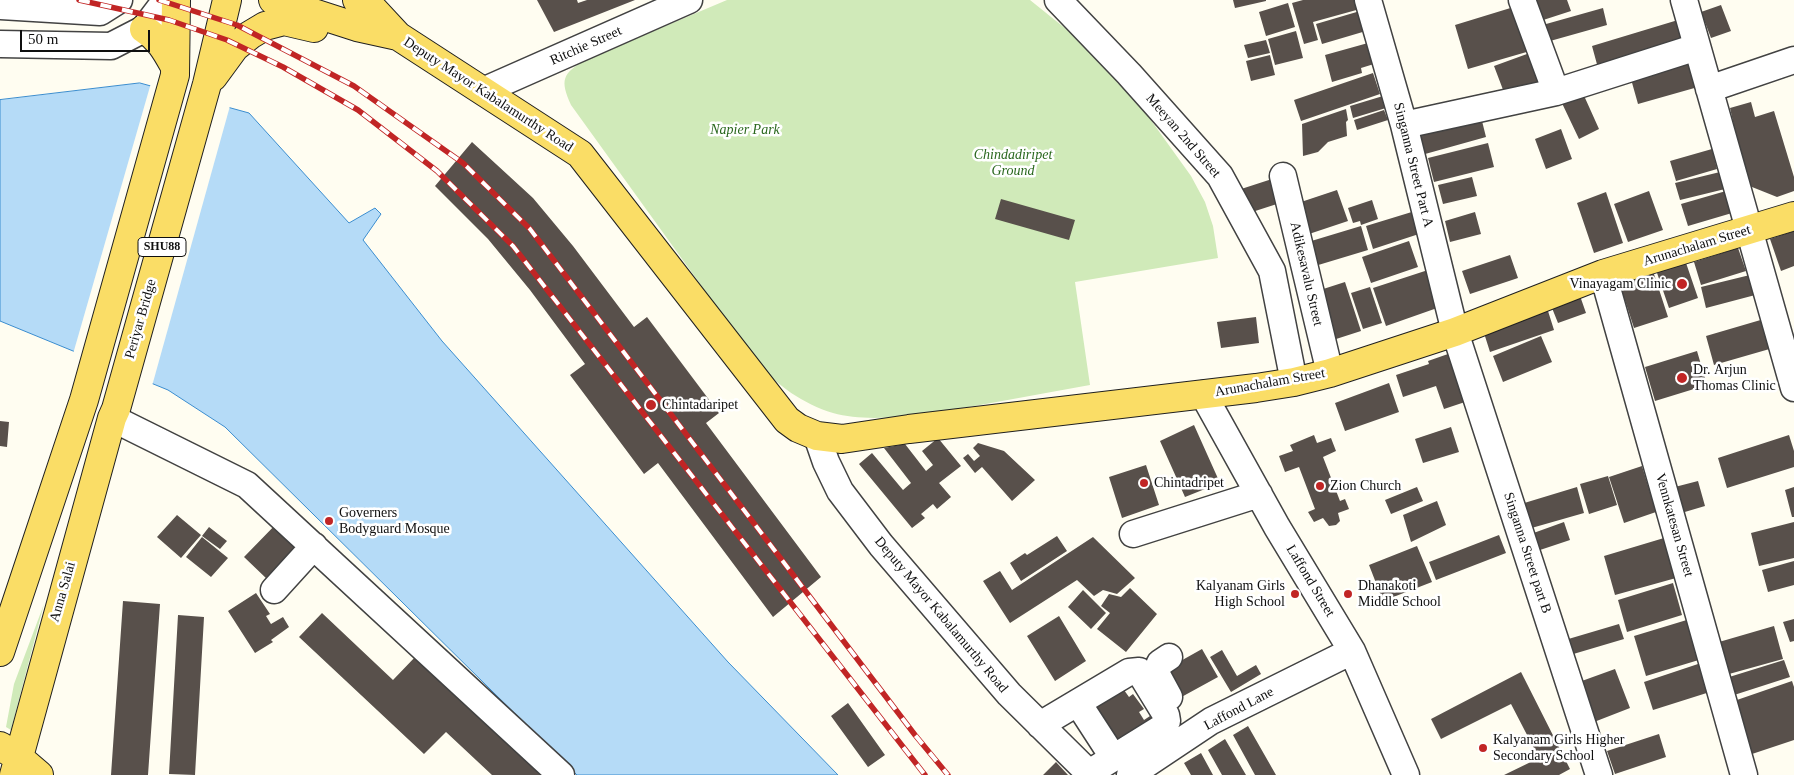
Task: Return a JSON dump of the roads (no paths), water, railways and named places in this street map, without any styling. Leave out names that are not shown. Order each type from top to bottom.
[{"type":"main road","name":"SHU88","points":[[0,652],[84,400],[175,71],[176,0]]},
{"type":"main road","name":"SHU88","points":[[208,84],[227,0]]},
{"type":"main road","name":"Deputy Mayor Kabalamurthy Road","points":[[273,0],[357,27],[398,36],[580,154],[787,420]]},
{"type":"main road","points":[[357,0],[372,8],[398,36]]},
{"type":"main road","points":[[208,84],[235,47],[242,41],[265,26],[284,21],[359,40],[398,36]]},
{"type":"main road","points":[[144,29],[155,36],[164,47],[175,71]]},
{"type":"main road","name":"Periyar Bridge","points":[[114,414],[208,84]]},
{"type":"main road","name":"Arunachalam Street","points":[[787,420],[798,428],[817,436],[842,439],[1294,382],[1330,373],[1455,332],[1603,274],[1794,216]]},
{"type":"main road","name":"Anna Salai","points":[[11,759],[114,414]]},
{"type":"main road","points":[[11,759],[39,775]]},
{"type":"street","points":[[0,6],[54,5],[100,12],[119,0]]},
{"type":"street","points":[[0,44],[111,46],[144,29],[166,0]]},
{"type":"street","name":"Ritchie Street","points":[[483,91],[689,0]]},
{"type":"street","name":"Meeyan 2nd Street","points":[[1058,0],[1129,74],[1220,176],[1272,271],[1294,382]]},
{"type":"street","name":"Singanna Street Part A","points":[[1368,0],[1404,125],[1455,332]]},
{"type":"street","points":[[1522,0],[1556,92]]},
{"type":"street","points":[[1684,0],[1794,388]]},
{"type":"street","points":[[1404,125],[1556,92],[1697,47]]},
{"type":"street","points":[[1709,88],[1794,60]]},
{"type":"street","name":"Adikesavalu Street","points":[[1283,176],[1330,373]]},
{"type":"street","name":"Vennkatesan Street","points":[[1603,274],[1744,775]]},
{"type":"street","name":"Singanna Street part B","points":[[1455,332],[1599,775]]},
{"type":"street","name":"Laffond Street","points":[[1203,394],[1259,494],[1352,651],[1406,775]]},
{"type":"street","points":[[114,414],[247,484],[561,775]]},
{"type":"street","name":"Deputy Mayor Kabalamurthy Road","points":[[817,436],[826,462],[840,491],[881,545],[1009,694],[1090,774]]},
{"type":"street","points":[[1133,534],[1259,494]]},
{"type":"street","points":[[274,590],[314,546]]},
{"type":"street","name":"Laffond Lane","points":[[1122,766],[1190,735],[1211,721],[1352,651]]},
{"type":"street","points":[[1169,657],[1160,663],[1156,673],[1190,735]]},
{"type":"street","points":[[1040,725],[1129,672],[1139,671],[1166,715],[1167,721],[1122,766],[1090,774]]},
{"type":"street","points":[[1078,703],[1122,766]]},
{"type":"water","points":[[140,83],[249,113],[349,223],[375,208],[381,214],[363,240],[442,341],[728,662],[838,775],[577,775],[225,427],[168,390],[0,321],[0,100]]},
{"type":"railway","points":[[79,0],[169,20],[227,40],[283,67],[358,110],[437,171],[513,246],[925,775]]},
{"type":"railway","points":[[159,0],[237,25],[354,86],[463,163],[530,229],[915,735],[948,775]]},
{"type":"place","name":"Vinayagam Clinic","points":[[1682,284]]},
{"type":"place","name":"Dr. Arjun Thomas Clinic","points":[[1682,378]]},
{"type":"place","name":"Chintadaripet","points":[[651,405]]},
{"type":"place","name":"Chintadripet","points":[[1144,483]]},
{"type":"place","name":"Zion Church","points":[[1320,486]]},
{"type":"place","name":"Governers Bodyguard Mosque","points":[[329,521]]},
{"type":"place","name":"Kalyanam Girls High School","points":[[1295,594]]},
{"type":"place","name":"Dhanakoti Middle School","points":[[1348,594]]},
{"type":"place","name":"Kalyanam Girls Higher Secondary School","points":[[1483,748]]},
{"type":"park label","name":"Napier Park","points":[[745,130]]},
{"type":"park label","name":"Chindadiripet Ground","points":[[1013,164]]}]
